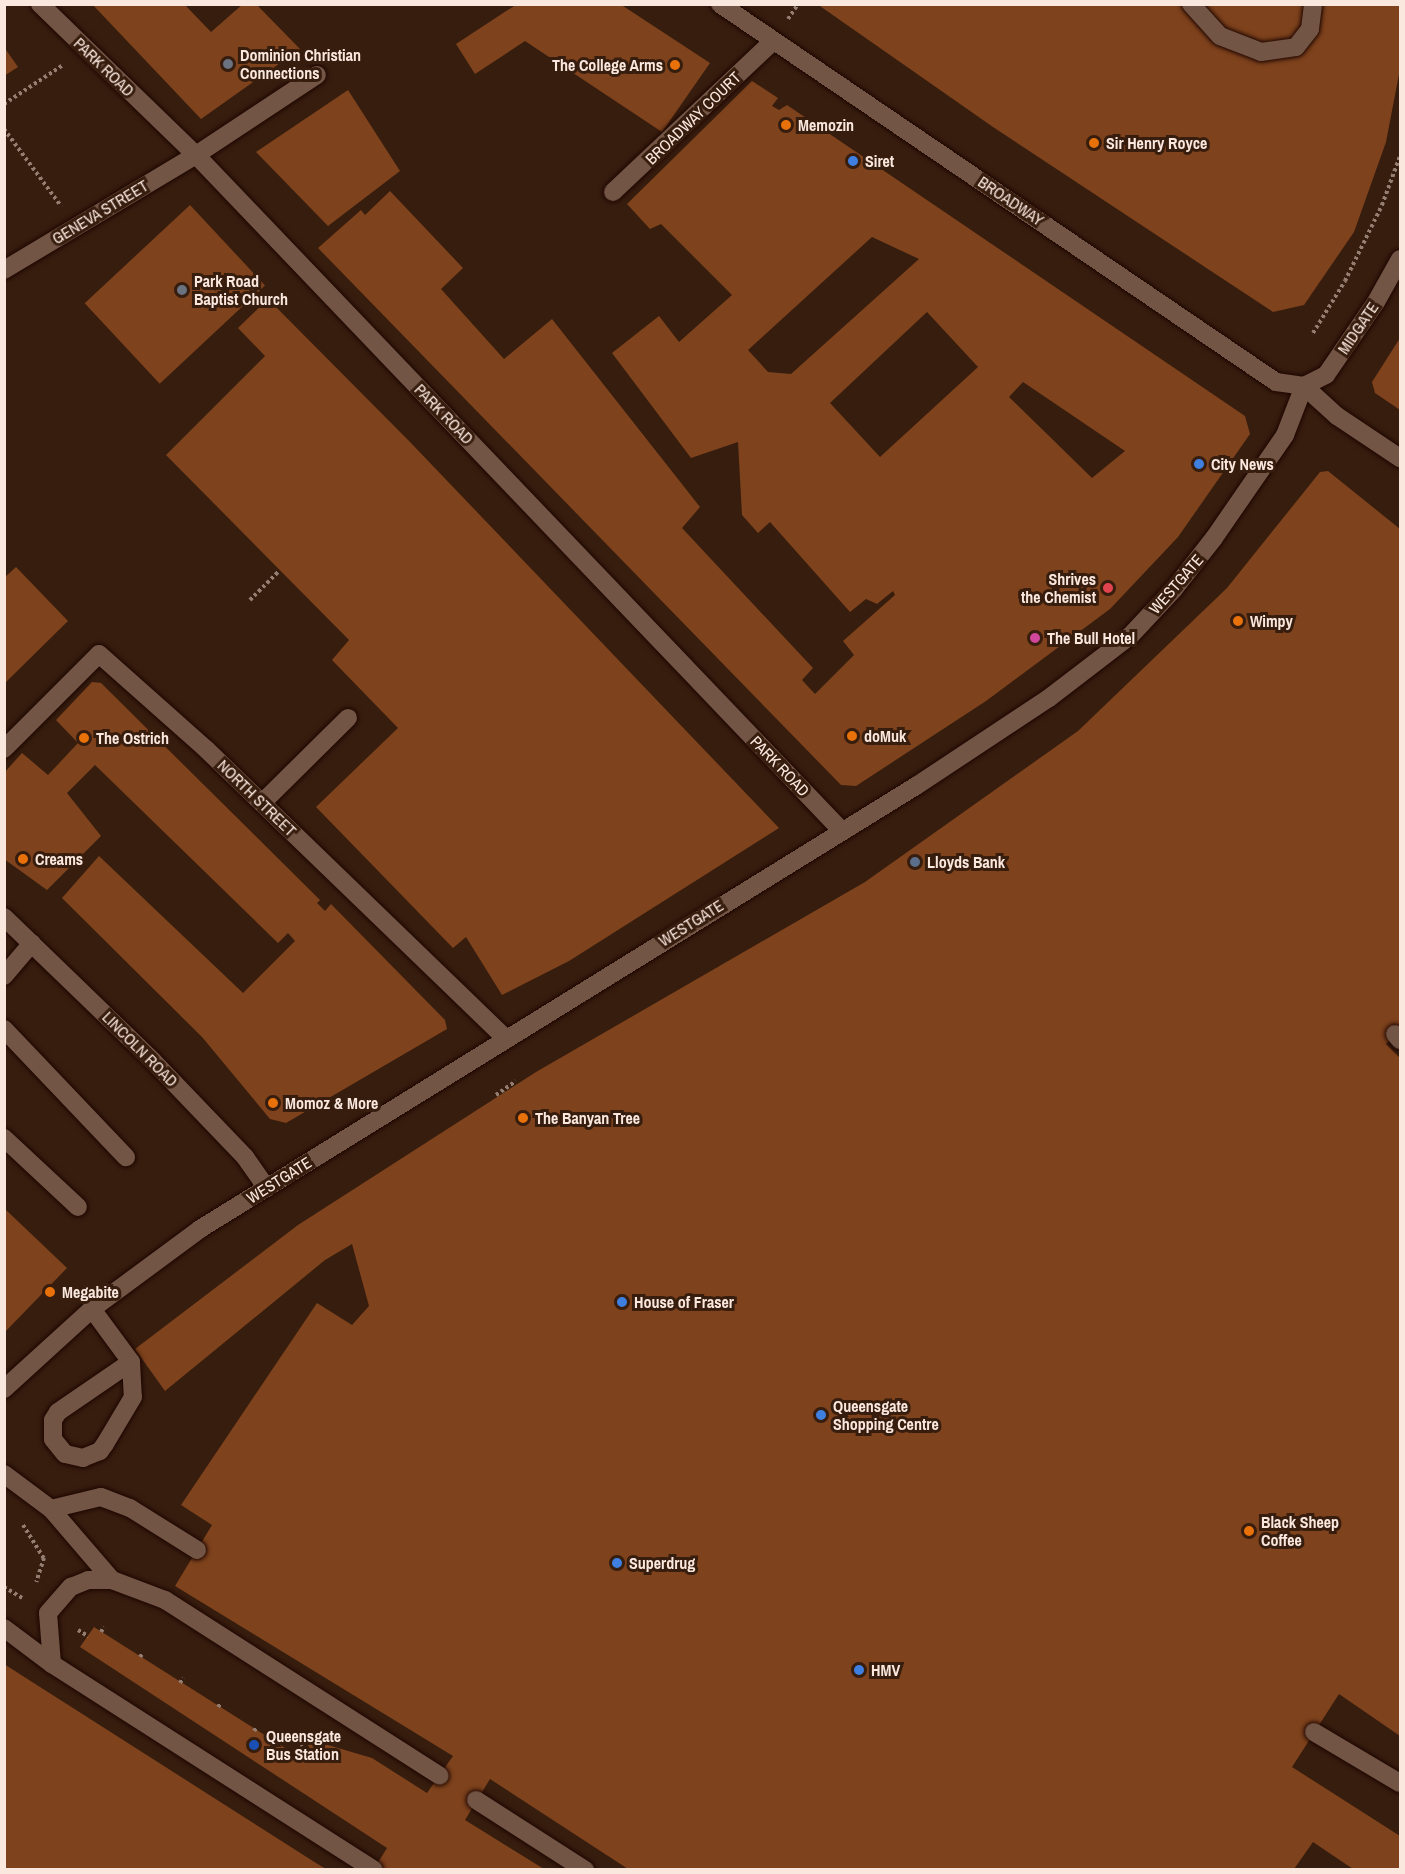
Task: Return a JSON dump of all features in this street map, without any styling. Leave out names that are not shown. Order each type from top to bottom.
[{"type":"street","name":"PARK ROAD","points":[[40,4],[196,155],[842,831]]},
{"type":"street","name":"BROADWAY","points":[[720,4],[772,42],[1064,237],[1259,374],[1291,386],[1305,386]]},
{"type":"street","points":[[1191,4],[1220,36],[1261,52],[1296,47],[1310,29],[1313,4]]},
{"type":"street","name":"BROADWAY COURT","points":[[614,192],[772,42]]},
{"type":"street","name":"GENEVA STREET","points":[[4,270],[196,155],[317,75]]},
{"type":"street","name":"MIDGATE","points":[[1305,386],[1326,375],[1401,259]]},
{"type":"street","points":[[1305,386],[1337,416],[1401,458]]},
{"type":"street","name":"WESTGATE","points":[[4,1389],[92,1309],[200,1229],[842,831],[1049,698],[1131,635],[1215,538],[1285,435],[1305,386]]},
{"type":"street","name":"NORTH STREET","points":[[4,749],[99,654],[262,803],[506,1039]]},
{"type":"street","points":[[262,803],[348,718]]},
{"type":"street","name":"LINCOLN ROAD","points":[[4,917],[245,1157],[267,1188]]},
{"type":"street","points":[[4,976],[32,943]]},
{"type":"street","points":[[4,1029],[126,1157]]},
{"type":"street","points":[[4,1138],[78,1207]]},
{"type":"street","points":[[92,1309],[131,1362],[133,1397],[100,1451],[83,1458],[65,1454],[53,1439],[53,1420],[58,1412],[131,1362]]},
{"type":"street","points":[[4,1474],[51,1509],[112,1580]]},
{"type":"street","points":[[51,1509],[101,1497],[130,1508],[197,1550]]},
{"type":"street","points":[[52,1664],[48,1613],[70,1587],[88,1580],[112,1580],[165,1600],[440,1776]]},
{"type":"street","points":[[4,1628],[52,1664],[374,1869]]},
{"type":"street","points":[[1314,1732],[1401,1783]]},
{"type":"street","points":[[477,1800],[585,1869]]},
{"type":"path","points":[[4,104],[86,49]]},
{"type":"path","points":[[4,129],[75,226]]},
{"type":"path","points":[[1313,333],[1345,281],[1401,156]]},
{"type":"path","points":[[250,600],[280,570]]},
{"type":"path","points":[[496,1095],[516,1081]]},
{"type":"path","points":[[19,1518],[44,1558],[34,1592]]},
{"type":"path","points":[[4,1587],[30,1603]]},
{"type":"path","points":[[101,1632],[104,1627]]},
{"type":"path","points":[[300,1746],[306,1750]]},
{"type":"building","name":"Dominion Christian Connections","points":[[92,4],[184,4],[211,32],[243,4],[256,4],[300,49],[201,119]]},
{"type":"building","points":[[517,4],[620,4],[710,63],[662,132],[525,41],[475,74],[456,44]]},
{"type":"building","points":[[817,4],[1400,4],[1400,69],[1386,142],[1354,232],[1304,305],[1273,312],[993,127]]},
{"type":"building","points":[[4,47],[18,67],[4,76]]},
{"type":"building","points":[[752,81],[778,98],[772,106],[779,110],[787,105],[1245,416],[1250,434],[1178,537],[1110,609],[986,701],[856,786],[841,785],[318,248],[361,210],[365,215],[390,191],[463,268],[441,289],[504,359],[552,319],[700,507],[682,528],[813,668],[802,680],[815,694],[854,655],[843,641],[895,595],[893,591],[877,604],[866,599],[850,612],[770,522],[758,533],[742,515],[738,442],[691,458],[612,353],[659,316],[679,342],[732,295],[661,224],[650,229],[627,204]],"holes":[[[872,237],[919,259],[791,374],[768,372],[748,350]],[[927,312],[978,367],[880,457],[830,403]],[[1023,382],[1125,451],[1092,478],[1009,397]]]},
{"type":"building","points":[[348,90],[400,171],[328,226],[256,152]]},
{"type":"building","name":"Park Road Baptist Church","points":[[190,205],[265,285],[160,384],[85,303]]},
{"type":"building","points":[[268,299],[411,443],[779,828],[569,961],[502,995],[466,937],[453,948],[316,807],[398,728],[332,660],[349,640],[166,455],[265,356],[238,328]]},
{"type":"building","points":[[1400,338],[1400,410],[1375,393],[1372,382]]},
{"type":"building","name":"Queensgate Shopping Centre","points":[[1328,471],[1400,529],[1400,1029],[1386,1044],[1400,1058],[1400,1736],[1339,1694],[1292,1767],[1400,1836],[1400,1869],[1353,1869],[1313,1842],[1294,1869],[628,1869],[490,1779],[465,1820],[544,1869],[374,1869],[387,1848],[80,1647],[94,1627],[301,1758],[311,1740],[372,1758],[427,1793],[453,1756],[175,1586],[212,1525],[181,1505],[317,1303],[352,1325],[369,1306],[352,1244],[325,1260],[165,1391],[135,1349],[298,1225],[536,1072],[865,882],[1078,731],[1227,588],[1320,472]]},
{"type":"building","points":[[16,567],[68,621],[4,684],[4,578]]},
{"type":"building","points":[[92,682],[101,683],[320,900],[317,903],[325,911],[331,904],[445,1020],[447,1029],[286,1123],[270,1119],[202,1037],[62,898],[99,856],[243,993],[295,941],[288,933],[278,943],[95,765],[67,793],[101,836],[47,890],[4,859],[4,773],[22,753],[48,775],[78,743],[56,720]]},
{"type":"building","points":[[4,1208],[67,1268],[4,1333]]},
{"type":"building","points":[[4,1664],[316,1863],[326,1869],[4,1868]]},
{"type":"place","name":"Dominion Christian Connections","points":[[228,64]]},
{"type":"place","name":"The College Arms","points":[[675,65]]},
{"type":"place","name":"Memozin","points":[[786,125]]},
{"type":"place","name":"Sir Henry Royce","points":[[1094,143]]},
{"type":"place","name":"Siret","points":[[853,161]]},
{"type":"place","name":"Park Road Baptist Church","points":[[182,290]]},
{"type":"place","name":"City News","points":[[1199,464]]},
{"type":"place","name":"Shrives the Chemist","points":[[1108,588]]},
{"type":"place","name":"Wimpy","points":[[1238,621]]},
{"type":"place","name":"The Bull Hotel","points":[[1035,638]]},
{"type":"place","name":"doMuk","points":[[852,736]]},
{"type":"place","name":"The Ostrich","points":[[84,738]]},
{"type":"place","name":"Creams","points":[[23,859]]},
{"type":"place","name":"Lloyds Bank","points":[[915,862]]},
{"type":"place","name":"Momoz & More","points":[[273,1103]]},
{"type":"place","name":"The Banyan Tree","points":[[523,1118]]},
{"type":"place","name":"Megabite","points":[[50,1292]]},
{"type":"place","name":"House of Fraser","points":[[622,1302]]},
{"type":"place","name":"Queensgate Shopping Centre","points":[[821,1415]]},
{"type":"place","name":"Black Sheep Coffee","points":[[1249,1531]]},
{"type":"place","name":"Superdrug","points":[[617,1563]]},
{"type":"place","name":"HMV","points":[[859,1670]]},
{"type":"place","name":"Queensgate Bus Station","points":[[254,1745]]}]
